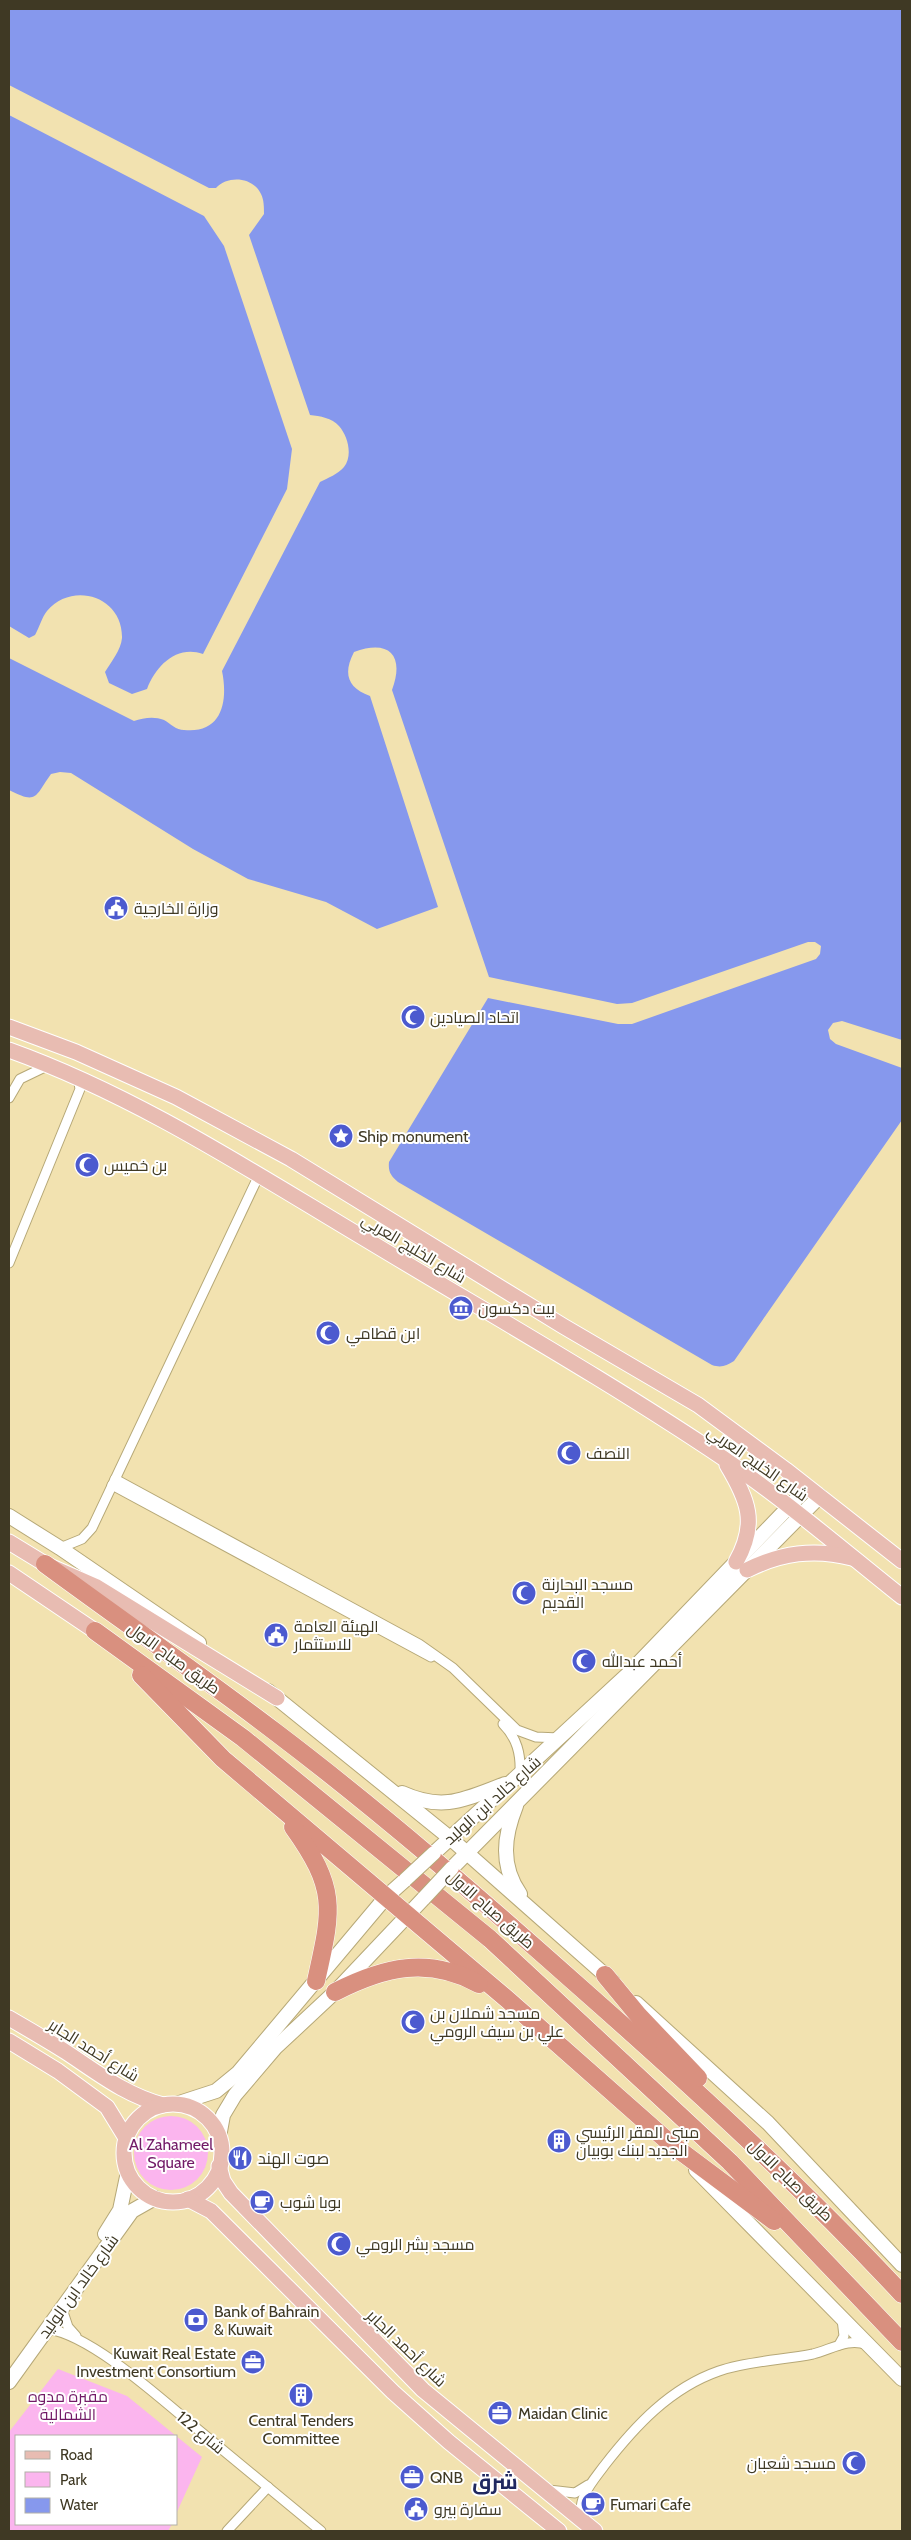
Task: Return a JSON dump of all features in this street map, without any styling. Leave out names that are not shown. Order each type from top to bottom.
[{"type":"highway","name":"طريق صباح الاول","points":[[45,1564],[274,1730],[400,1830],[519,1933],[752,2141],[841,2229],[902,2294]]},
{"type":"highway","name":"طريق صباح الاول","points":[[95,1631],[243,1738],[490,1939],[730,2162],[902,2342]]},
{"type":"highway","points":[[110,1643],[223,1759],[508,2000],[672,2144],[817,2253]]},
{"type":"highway","points":[[279,1806],[312,1855],[322,1873],[328,1893],[329,1920],[316,1981]]},
{"type":"highway","points":[[335,1992],[361,1978],[384,1970],[428,1967],[457,1973],[508,2000]]},
{"type":"highway","points":[[606,1975],[638,2015],[726,2108],[752,2141]]},
{"type":"main road","name":"شارع الخليج العربي","points":[[9,1027],[76,1052],[176,1096],[288,1158],[698,1406],[814,1492],[902,1561]]},
{"type":"main road","name":"شارع الخليج العربي","points":[[9,1050],[50,1065],[162,1119],[547,1347],[724,1459],[795,1511],[902,1596]]},
{"type":"main road","points":[[724,1459],[741,1488],[748,1514],[746,1544],[741,1566],[806,1552],[838,1554],[858,1560]]},
{"type":"main road","name":"شارع خالد ابن الوليد","points":[[170,2104],[206,2095],[227,2083],[386,1897],[626,1676],[741,1566],[814,1492]]},
{"type":"main road","name":"طريق صباح الاول","points":[[9,1516],[60,1548],[278,1698],[450,1838],[606,1975],[768,2124],[902,2265]]},
{"type":"main road","points":[[9,1542],[45,1564],[96,1586],[278,1698]]},
{"type":"main road","name":"شارع خالد ابن الوليد","points":[[219,2137],[223,2115],[235,2094],[275,2048],[335,1992],[519,1798],[634,1685],[741,1566]]},
{"type":"main road","points":[[9,1573],[95,1631]]},
{"type":"main road","points":[[388,1786],[414,1798],[436,1804],[460,1802],[515,1778]]},
{"type":"main road","points":[[519,1798],[508,1826],[504,1854],[511,1882],[529,1907]]},
{"type":"main road","name":"شارع أحمد الجابر","points":[[9,2018],[66,2052],[98,2075],[130,2094],[170,2104]]},
{"type":"main road","points":[[9,2041],[58,2071],[107,2107],[126,2138]]},
{"type":"main road","points":[[89,2093],[99,2087],[98,2075]]},
{"type":"main road","points":[[170,2104],[198,2111],[207,2118],[219,2137],[220,2166],[211,2183],[188,2199],[171,2202],[154,2198],[136,2185],[128,2172],[124,2149],[126,2138],[130,2128],[144,2113],[170,2104]]},
{"type":"main road","points":[[672,2144],[748,2224],[902,2379]]},
{"type":"main road","name":"شارع أحمد الجابر","points":[[220,2166],[223,2181],[231,2193],[412,2379],[540,2488],[590,2526]]},
{"type":"main road","name":"شارع خالد ابن الوليد","points":[[9,2368],[77,2276],[117,2216],[124,2200],[128,2172]]},
{"type":"main road","name":"شارع خالد ابن الوليد","points":[[9,2382],[132,2211],[154,2198]]},
{"type":"main road","points":[[188,2199],[211,2211],[393,2392],[449,2442],[559,2531]]},
{"type":"main road","points":[[219,2219],[220,2211],[224,2208],[232,2206],[245,2208]]},
{"type":"street","points":[[9,1098],[20,1079],[40,1068],[50,1065]]},
{"type":"street","points":[[9,1263],[80,1089],[78,1078]]},
{"type":"street","points":[[60,1548],[76,1543],[88,1534],[259,1175]]},
{"type":"street","points":[[114,1482],[419,1644],[453,1668],[510,1728],[519,1749],[515,1778]]},
{"type":"street","points":[[510,1728],[536,1737],[559,1738]]},
{"type":"street","name":"شارع 122","points":[[62,2309],[68,2327],[78,2338]]},
{"type":"street","points":[[839,2345],[844,2336],[844,2326],[840,2315]]},
{"type":"street","name":"شارع 122","points":[[48,2329],[67,2333],[78,2338],[130,2374],[321,2531]]},
{"type":"street","points":[[590,2526],[580,2509],[581,2503],[593,2481],[642,2421],[663,2403],[691,2384],[721,2370],[827,2351],[839,2345],[862,2343],[872,2347]]},
{"type":"street","points":[[540,2488],[571,2494],[578,2492],[593,2481]]},
{"type":"street","points":[[227,2531],[268,2486]]},
{"type":"green space","name":"Al Zahameel Square","points":[[171,2116],[185,2119],[197,2127],[205,2139],[208,2153],[205,2167],[197,2179],[185,2187],[171,2190],[157,2187],[145,2179],[137,2167],[134,2153],[137,2139],[145,2127],[157,2119]]},
{"type":"green space","name":"مقبرة مدوه الشمالية","points":[[58,2369],[127,2396],[175,2435],[15,2435],[15,2525],[171,2525],[168,2531],[9,2531],[9,2432]]},
{"type":"green space","name":"مقبرة مدوه الشمالية","points":[[178,2437],[202,2457],[178,2510]]},
{"type":"water","points":[[9,9],[902,9],[902,1040],[842,1021],[833,1023],[828,1030],[830,1039],[836,1044],[902,1068],[902,1120],[734,1361],[721,1366],[712,1365],[398,1182],[390,1174],[389,1162],[488,998],[618,1024],[632,1024],[816,959],[820,954],[821,946],[815,942],[808,942],[632,1003],[617,1004],[489,977],[392,690],[396,678],[395,659],[385,649],[366,648],[354,652],[349,667],[349,679],[356,689],[370,696],[438,907],[377,929],[326,902],[248,879],[193,849],[71,773],[60,772],[51,774],[35,796],[26,797],[9,790],[9,658],[134,721],[156,718],[164,720],[178,729],[197,730],[207,727],[215,721],[223,703],[224,682],[222,671],[320,482],[336,474],[344,467],[349,452],[345,435],[336,423],[326,418],[310,415],[249,235],[264,214],[263,199],[257,188],[246,181],[233,180],[227,181],[216,188],[209,188],[9,85]]},
{"type":"water","points":[[9,115],[204,216],[224,246],[292,449],[287,489],[203,654],[184,652],[168,659],[156,673],[147,689],[132,694],[109,683],[105,672],[118,651],[122,638],[120,624],[114,612],[105,603],[82,595],[69,597],[57,602],[45,613],[35,635],[29,638],[9,626]]},
{"type":"place","name":"وزارة الخارجية","points":[[116,908]]},
{"type":"place","name":"اتحاد الصيادين","points":[[413,1017]]},
{"type":"place","name":"Ship monument","points":[[341,1136]]},
{"type":"place","name":"بن خميس","points":[[87,1165]]},
{"type":"place","name":"بيت دكسون","points":[[461,1308]]},
{"type":"place","name":"ابن قطامي","points":[[328,1333]]},
{"type":"place","name":"النصف","points":[[569,1453]]},
{"type":"place","name":"مسجد البحارنة القديم","points":[[524,1593]]},
{"type":"place","name":"الهيئة العامة للاستثمار","points":[[276,1635]]},
{"type":"place","name":"أحمد عبدالله","points":[[584,1661]]},
{"type":"place","name":"مسجد شملان بن علي بن سيف الرومي","points":[[413,2022]]},
{"type":"place","name":"مبنى المقر الرئيسي الجديد لبنك بوبيان","points":[[559,2141]]},
{"type":"place","name":"صوت الهند","points":[[240,2158]]},
{"type":"place","name":"بوبا شوب","points":[[262,2202]]},
{"type":"place","name":"مسجد بشر الرومي","points":[[339,2244]]},
{"type":"place","name":"Bank of Bahrain & Kuwait","points":[[196,2320]]},
{"type":"place","name":"Kuwait Real Estate Investment Consortium","points":[[253,2362]]},
{"type":"place","name":"Central Tenders Committee","points":[[301,2395]]},
{"type":"place","name":"Maidan Clinic","points":[[500,2413]]},
{"type":"place","name":"مسجد شعبان","points":[[854,2463]]},
{"type":"place","name":"QNB","points":[[412,2477]]},
{"type":"place","name":"Fumari Cafe","points":[[593,2504]]},
{"type":"place","name":"سفارة بيرو","points":[[416,2509]]},
{"type":"district","name":"شرق","points":[[495,2482]]}]
